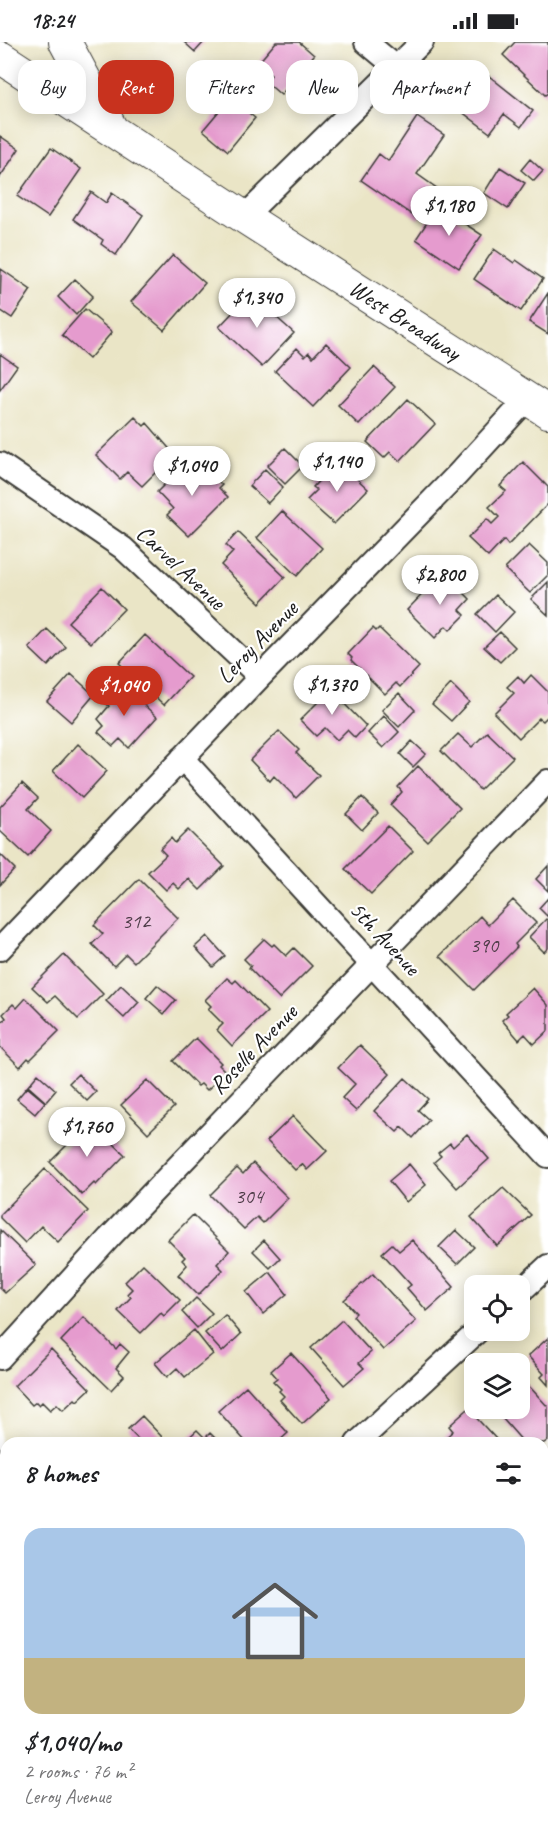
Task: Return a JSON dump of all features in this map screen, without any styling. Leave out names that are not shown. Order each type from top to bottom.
[{"type":"main road","name":"West Broadway","points":[[65,42],[111,130]]},
{"type":"main road","name":"West Broadway","points":[[0,57],[537,406]]},
{"type":"street","points":[[366,42],[388,60]]},
{"type":"street","points":[[403,60],[422,42]]},
{"type":"street","points":[[244,217],[370,93]]},
{"type":"street","name":"Leroy Avenue","points":[[0,949],[457,475],[537,406]]},
{"type":"street","name":"Carvel Avenue","points":[[0,464],[123,548],[260,677]]},
{"type":"street","name":"5th Avenue","points":[[182,758],[548,1156]]},
{"type":"street","name":"Roselle Avenue","points":[[0,1358],[109,1238],[548,781]]},
{"type":"street","points":[[530,1283],[548,1266]]},
{"type":"street","points":[[363,1437],[466,1341]]},
{"type":"building","points":[[184,42],[204,42],[195,52]]},
{"type":"building","points":[[276,42],[299,42],[314,55],[310,60],[286,60],[286,89],[281,95],[274,89],[274,60],[261,60]]},
{"type":"building","points":[[515,42],[548,42],[548,93],[545,95],[503,55]]},
{"type":"building","points":[[490,77],[533,111],[521,127],[504,114],[490,133],[465,114],[490,114]]},
{"type":"building","points":[[216,114],[250,114],[255,118],[228,151],[203,130]]},
{"type":"building","points":[[417,117],[444,135],[417,174],[438,189],[418,219],[361,180],[379,154],[388,161]]},
{"type":"building","points":[[0,136],[19,149],[0,177]]},
{"type":"building","points":[[51,148],[81,169],[48,217],[17,196]]},
{"type":"building","points":[[530,159],[543,171],[534,181],[521,170]]},
{"type":"building","points":[[500,167],[525,183],[508,209],[484,193]]},
{"type":"building","points":[[91,192],[106,203],[112,193],[143,215],[116,255],[101,244],[103,240],[73,219]]},
{"type":"building","points":[[438,206],[482,235],[459,268],[416,239]]},
{"type":"building","points":[[494,249],[514,263],[516,260],[543,279],[521,311],[474,279]]},
{"type":"building","points":[[173,255],[205,283],[164,330],[131,302]]},
{"type":"building","points":[[1,269],[31,290],[12,318],[0,310]]},
{"type":"building","points":[[75,279],[93,296],[76,315],[58,297]]},
{"type":"building","points":[[254,290],[278,312],[275,316],[294,333],[262,367],[219,327]]},
{"type":"building","points":[[548,293],[548,334],[529,322]]},
{"type":"building","points":[[85,309],[112,332],[89,359],[62,335]]},
{"type":"building","points":[[326,343],[351,367],[313,407],[275,371],[297,348],[305,356],[309,352],[313,357]]},
{"type":"building","points":[[0,354],[17,366],[0,390]]},
{"type":"building","points":[[374,367],[395,387],[359,425],[338,405]]},
{"type":"building","points":[[408,399],[435,424],[400,461],[390,452],[384,458],[367,442]]},
{"type":"building","points":[[135,417],[144,426],[147,423],[174,454],[142,486],[127,472],[120,479],[96,455]]},
{"type":"building","points":[[285,448],[303,466],[285,484],[267,466]]},
{"type":"building","points":[[190,459],[210,478],[213,476],[222,485],[219,488],[228,497],[189,536],[167,515],[173,509],[157,492]]},
{"type":"building","points":[[523,462],[548,487],[548,504],[508,545],[504,540],[488,557],[468,538],[487,519],[492,524],[499,517],[489,507],[506,491],[500,486]]},
{"type":"building","points":[[341,464],[368,489],[334,524],[307,500],[317,490],[313,487],[327,472],[330,475]]},
{"type":"building","points":[[265,469],[283,487],[268,503],[249,486]]},
{"type":"building","points":[[282,511],[322,548],[297,576],[257,538]]},
{"type":"building","points":[[238,532],[285,577],[260,603],[221,565],[233,552],[226,545]]},
{"type":"building","points":[[529,545],[548,563],[548,575],[530,593],[505,569]]},
{"type":"building","points":[[444,572],[470,599],[460,610],[465,615],[450,630],[446,626],[435,638],[407,610]]},
{"type":"building","points":[[548,582],[548,615],[531,599]]},
{"type":"building","points":[[102,587],[124,609],[91,643],[68,622]]},
{"type":"building","points":[[496,595],[514,612],[495,632],[477,614]]},
{"type":"building","points":[[373,628],[376,631],[379,628],[419,667],[400,687],[396,683],[385,694],[351,660],[348,654]]},
{"type":"building","points":[[47,629],[66,647],[48,666],[29,648]]},
{"type":"building","points":[[500,632],[515,647],[500,662],[484,647]]},
{"type":"building","points":[[145,635],[190,677],[164,705],[119,663]]},
{"type":"building","points":[[71,674],[94,695],[71,722],[47,701]]},
{"type":"building","points":[[531,675],[548,692],[548,716],[543,721],[539,718],[519,738],[494,713],[514,693],[507,687],[518,676],[524,683]]},
{"type":"building","points":[[119,682],[157,717],[129,748],[120,739],[113,746],[98,732],[104,726],[98,719],[109,706],[102,700]]},
{"type":"building","points":[[325,684],[366,726],[355,738],[347,730],[337,740],[325,728],[316,736],[300,720],[322,698],[317,692]]},
{"type":"building","points":[[451,684],[469,702],[451,721],[432,704]]},
{"type":"building","points":[[399,693],[415,710],[399,727],[382,710]]},
{"type":"building","points":[[384,716],[399,732],[383,748],[368,733]]},
{"type":"building","points":[[279,731],[299,750],[296,753],[319,775],[296,798],[274,776],[270,781],[250,760]]},
{"type":"building","points":[[487,732],[513,757],[480,790],[441,751],[458,734],[472,747]]},
{"type":"building","points":[[412,741],[426,754],[413,767],[400,754]]},
{"type":"building","points":[[78,744],[107,771],[82,798],[53,771]]},
{"type":"building","points":[[418,766],[460,808],[427,841],[390,805],[402,792],[398,787]]},
{"type":"building","points":[[22,783],[38,798],[28,809],[51,831],[28,857],[0,831],[0,807]]},
{"type":"building","points":[[362,797],[378,813],[362,830],[346,814]]},
{"type":"building","points":[[388,826],[413,851],[371,894],[345,869]]},
{"type":"building","points":[[188,830],[224,866],[200,890],[189,879],[179,889],[173,883],[166,890],[148,872],[166,855],[160,849],[171,838],[175,843]]},
{"type":"building","points":[[0,854],[15,869],[0,885]]},
{"type":"building","points":[[548,866],[548,891],[536,879]]},
{"type":"building","points":[[139,879],[178,918],[134,962],[126,954],[114,966],[92,944],[103,934],[94,925]]},
{"type":"building","points":[[548,898],[548,917],[539,908]]},
{"type":"building","points":[[513,900],[536,923],[515,944],[517,947],[474,990],[440,956],[480,916],[488,925]]},
{"type":"building","points":[[546,919],[548,921],[548,948],[544,952],[529,937]]},
{"type":"building","points":[[207,936],[225,956],[213,967],[195,947]]},
{"type":"building","points":[[264,939],[272,946],[274,944],[286,956],[294,948],[312,966],[279,999],[249,968],[251,966],[244,959]]},
{"type":"building","points":[[64,955],[103,994],[78,1019],[55,996],[48,1002],[32,987]]},
{"type":"building","points":[[227,978],[233,983],[236,980],[267,1012],[232,1046],[217,1030],[223,1024],[208,1009],[211,1006],[205,1000]]},
{"type":"building","points":[[121,985],[139,1002],[124,1018],[106,1001]]},
{"type":"building","points":[[157,985],[176,1000],[164,1014],[146,998]]},
{"type":"building","points":[[533,988],[548,1005],[548,1031],[534,1044],[525,1034],[519,1040],[502,1020],[508,1015],[506,1013]]},
{"type":"building","points":[[26,998],[59,1031],[20,1067],[0,1047],[0,1024],[6,1018],[3,1014],[13,1004],[17,1008]]},
{"type":"building","points":[[196,1038],[221,1063],[219,1065],[226,1072],[207,1090],[201,1084],[198,1086],[173,1061]]},
{"type":"building","points":[[360,1045],[390,1074],[356,1111],[342,1098],[355,1084],[338,1068]]},
{"type":"building","points":[[38,1074],[56,1090],[46,1102],[28,1086]]},
{"type":"building","points":[[78,1074],[96,1092],[87,1101],[69,1083]]},
{"type":"building","points":[[405,1078],[428,1099],[418,1110],[429,1120],[413,1138],[402,1127],[397,1132],[374,1111]]},
{"type":"building","points":[[147,1080],[174,1107],[148,1133],[121,1105]]},
{"type":"building","points":[[27,1087],[45,1102],[35,1114],[17,1099]]},
{"type":"building","points":[[293,1116],[327,1151],[307,1170],[302,1164],[295,1170],[267,1141]]},
{"type":"building","points":[[91,1121],[125,1155],[96,1185],[94,1183],[82,1195],[50,1162]]},
{"type":"building","points":[[467,1134],[489,1159],[457,1188],[434,1162],[441,1156],[438,1153],[450,1143],[453,1147]]},
{"type":"building","points":[[253,1163],[288,1198],[263,1223],[257,1217],[244,1229],[210,1195],[237,1168],[243,1174]]},
{"type":"building","points":[[409,1164],[426,1185],[406,1202],[389,1181]]},
{"type":"building","points":[[45,1169],[88,1211],[58,1242],[41,1226],[25,1243],[0,1218],[0,1215]]},
{"type":"building","points":[[503,1188],[531,1215],[497,1246],[471,1217]]},
{"type":"building","points":[[193,1215],[229,1251],[217,1264],[223,1270],[198,1295],[178,1275],[187,1265],[182,1260],[185,1257],[168,1240]]},
{"type":"building","points":[[0,1230],[36,1265],[5,1293],[0,1288]]},
{"type":"building","points":[[456,1230],[474,1247],[457,1264],[439,1247]]},
{"type":"building","points":[[264,1240],[280,1258],[270,1268],[253,1251]]},
{"type":"building","points":[[412,1240],[454,1287],[427,1311],[407,1288],[411,1285],[382,1253],[392,1244],[399,1251]]},
{"type":"building","points":[[143,1264],[180,1300],[164,1316],[161,1313],[141,1333],[118,1311],[131,1297],[127,1294],[132,1289],[125,1282]]},
{"type":"building","points":[[270,1272],[287,1294],[263,1314],[246,1292]]},
{"type":"building","points":[[373,1274],[416,1321],[383,1350],[353,1316],[356,1313],[344,1300]]},
{"type":"building","points":[[196,1298],[212,1313],[197,1328],[182,1312]]},
{"type":"building","points":[[225,1315],[241,1334],[222,1352],[205,1333]]},
{"type":"building","points":[[84,1317],[116,1349],[120,1344],[129,1352],[116,1368],[124,1376],[111,1390],[61,1341]]},
{"type":"building","points":[[342,1320],[371,1352],[359,1363],[364,1368],[344,1385],[311,1348]]},
{"type":"building","points":[[194,1330],[213,1354],[185,1377],[177,1368],[167,1377],[155,1363]]},
{"type":"building","points":[[548,1338],[548,1385],[541,1377],[544,1374],[530,1358],[530,1354]]},
{"type":"building","points":[[51,1349],[90,1389],[63,1410],[57,1404],[50,1410],[42,1402],[39,1405],[36,1402],[32,1405],[14,1386]]},
{"type":"building","points":[[291,1353],[331,1398],[302,1424],[280,1400],[284,1396],[273,1381],[277,1378],[271,1371]]},
{"type":"building","points":[[246,1386],[288,1433],[284,1437],[242,1437],[218,1411]]},
{"type":"building","points":[[530,1387],[548,1407],[548,1437],[519,1437],[503,1419],[530,1419]]},
{"type":"building","points":[[464,1413],[464,1419],[477,1419],[494,1437],[446,1437],[453,1431],[449,1426]]},
{"type":"building","points":[[142,1416],[162,1437],[136,1437],[128,1429]]},
{"type":"building","points":[[197,1430],[204,1437],[189,1437]]}]
